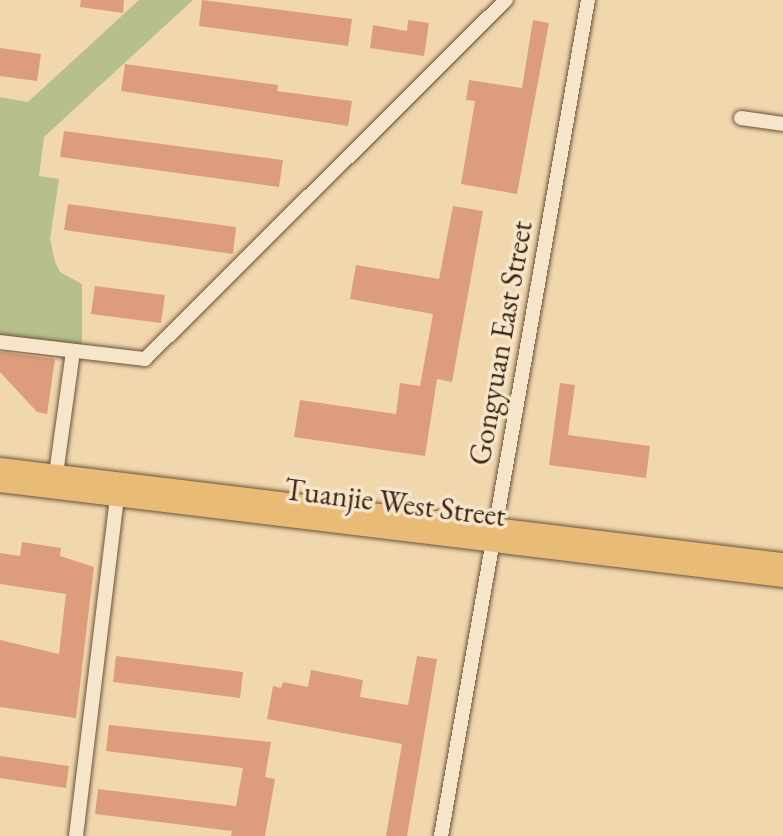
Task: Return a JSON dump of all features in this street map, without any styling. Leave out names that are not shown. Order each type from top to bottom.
[{"type":"main road","name":"Tuanjie West Street","points":[[0,467],[783,578]]},
{"type":"main road","name":"Tuanjie West Street","points":[[0,483],[783,562]]},
{"type":"street","points":[[0,342],[145,359],[506,0]]},
{"type":"street","name":"Gongyuan East Street","points":[[441,836],[588,0]]},
{"type":"street","points":[[741,118],[783,124]]},
{"type":"street","points":[[56,474],[73,352]]},
{"type":"street","points":[[76,836],[117,497]]},
{"type":"green space","points":[[139,0],[193,0],[44,137],[39,176],[59,179],[50,239],[60,272],[82,284],[82,351],[0,339],[0,97],[28,102]]},
{"type":"building","points":[[81,0],[124,0],[123,13],[80,7]]},
{"type":"building","points":[[202,0],[352,19],[348,46],[199,26]]},
{"type":"building","points":[[408,20],[429,23],[424,56],[370,48],[373,25],[407,31]]},
{"type":"building","points":[[533,20],[549,23],[517,194],[461,184],[475,101],[466,100],[469,80],[522,88]]},
{"type":"building","points":[[0,48],[41,54],[37,81],[0,76]]},
{"type":"building","points":[[125,64],[278,85],[277,91],[352,101],[348,126],[121,91]]},
{"type":"building","points":[[64,131],[283,160],[279,187],[60,157]]},
{"type":"building","points":[[68,204],[236,227],[233,254],[64,230]]},
{"type":"building","points":[[453,206],[483,211],[452,382],[437,379],[425,456],[294,437],[300,400],[396,414],[400,383],[420,386],[433,314],[350,299],[356,265],[439,279]]},
{"type":"building","points":[[95,286],[165,295],[161,323],[91,314]]},
{"type":"building","points":[[0,352],[55,359],[47,414],[37,412],[0,372]]},
{"type":"building","points":[[560,383],[575,385],[568,435],[650,446],[646,478],[549,465]]},
{"type":"building","points":[[22,542],[61,548],[60,556],[94,567],[76,718],[0,707],[0,640],[59,654],[66,594],[0,584],[0,553],[20,556]]},
{"type":"building","points":[[116,656],[243,672],[240,698],[113,682]]},
{"type":"building","points":[[417,656],[437,659],[407,836],[386,836],[402,744],[267,719],[273,686],[281,688],[283,682],[308,687],[311,670],[363,680],[360,697],[408,705]]},
{"type":"building","points":[[109,725],[271,742],[265,777],[275,779],[265,836],[231,836],[232,831],[95,814],[98,789],[236,806],[243,768],[106,751]]},
{"type":"building","points":[[0,756],[69,766],[66,788],[0,778]]}]
